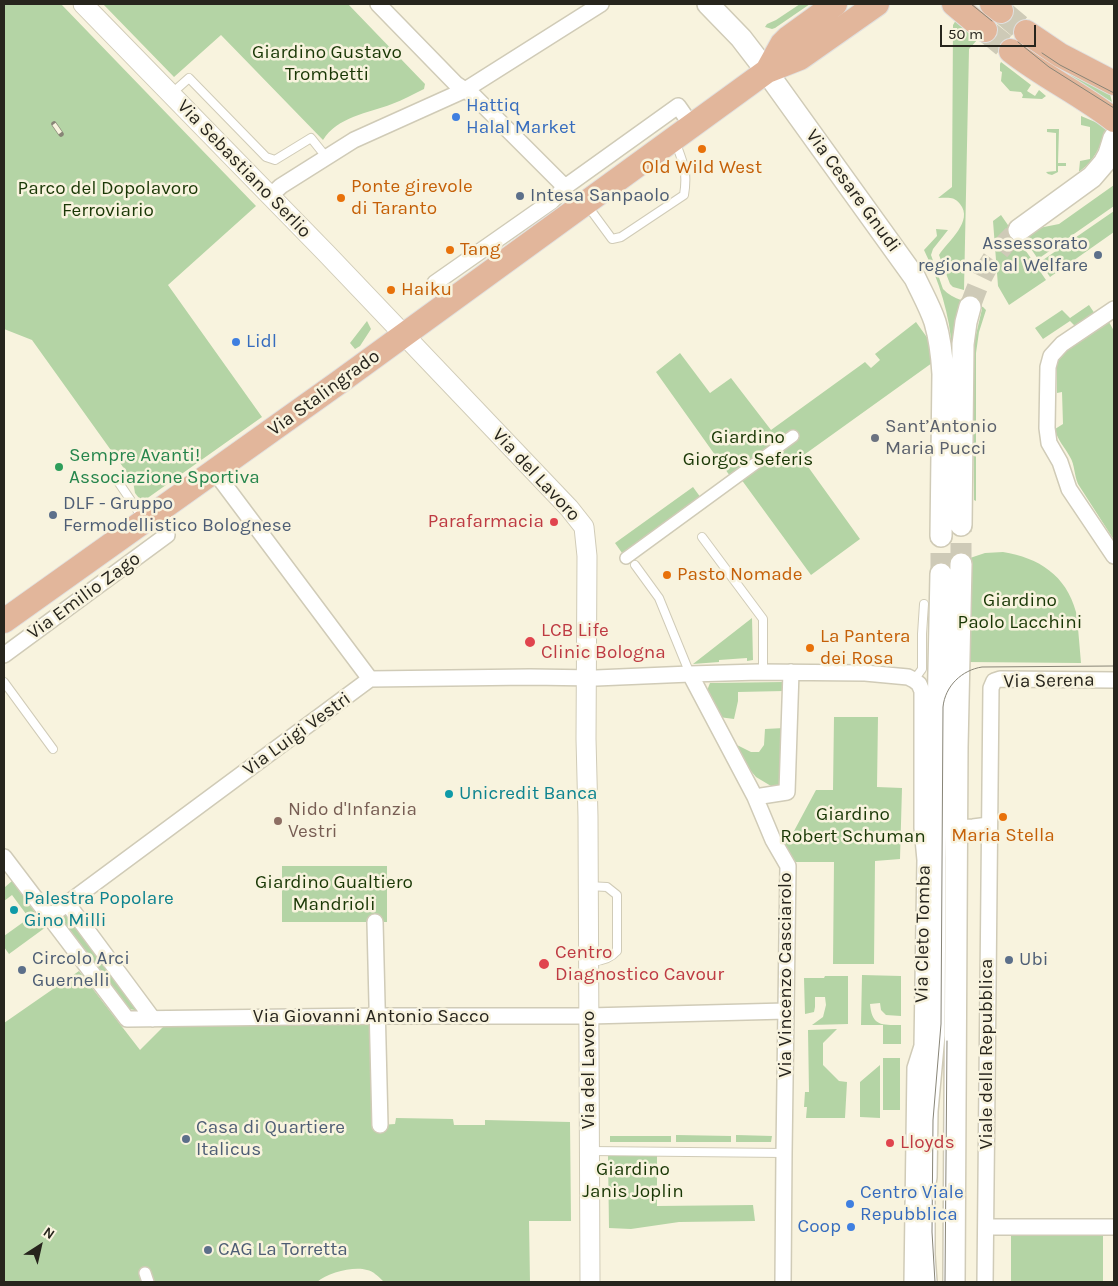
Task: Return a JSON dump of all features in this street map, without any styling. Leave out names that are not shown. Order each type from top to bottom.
[{"type":"main road","name":"Via Cesare Gnudi","points":[[708,4],[741,38],[767,71],[915,278],[927,301],[935,322],[941,350],[943,374],[942,536]]},
{"type":"main road","name":"Via Stalingrado","points":[[767,71],[782,44],[788,38],[835,4]]},
{"type":"main road","name":"Via Stalingrado","points":[[4,621],[158,519],[214,472],[767,71],[800,58],[877,4]]},
{"type":"main road","points":[[954,4],[985,30]]},
{"type":"main road","points":[[1026,32],[1060,55],[1112,78]]},
{"type":"main road","points":[[1011,51],[1114,120]]},
{"type":"main road","points":[[1019,230],[1098,170],[1108,154],[1114,138]]},
{"type":"main road","points":[[1045,211],[1059,207],[1114,174]]},
{"type":"main road","points":[[961,525],[963,344],[970,307]]},
{"type":"main road","name":"Viale della Repubblica","points":[[954,1282],[960,564]]},
{"type":"main road","name":"Viale della Repubblica","points":[[926,1282],[924,1190],[926,1177],[927,1111],[934,1036],[929,828],[941,574],[959,614]]},
{"type":"street","name":"Via Sebastiano Serlio","points":[[83,4],[404,335]]},
{"type":"street","points":[[378,4],[456,84],[474,96],[565,187]]},
{"type":"street","points":[[270,196],[281,186],[354,140],[465,90],[601,4]]},
{"type":"street","points":[[448,303],[442,291],[435,283],[552,201],[565,187],[678,106],[683,132]]},
{"type":"street","points":[[1114,308],[1062,344],[1051,356],[1048,363],[1047,428],[1049,443],[1060,462],[1069,489],[1114,556]]},
{"type":"street","name":"Via del Lavoro","points":[[404,335],[564,503],[584,527],[587,556],[586,759],[588,815],[590,1282]]},
{"type":"street","points":[[630,562],[793,436]]},
{"type":"street","points":[[214,472],[370,679]]},
{"type":"street","name":"Via Emilio Zago","points":[[4,655],[167,535],[158,519]]},
{"type":"street","points":[[586,678],[791,672],[901,676],[914,680]]},
{"type":"street","points":[[756,797],[787,792],[791,672]]},
{"type":"street","name":"Via Vincenzo Casciarolo","points":[[690,674],[756,797],[773,840],[788,866],[784,1282]]},
{"type":"street","name":"Via Luigi Vestri","points":[[49,917],[370,679],[586,678]]},
{"type":"street","name":"Via Serena","points":[[990,691],[993,683],[1000,679],[1114,680]]},
{"type":"street","name":"Via Cleto Tomba","points":[[912,1282],[915,1068],[922,1046],[925,860],[929,828],[922,692],[919,684],[914,680]]},
{"type":"street","name":"Viale della Repubblica","points":[[985,1282],[990,691]]},
{"type":"street","points":[[929,828],[989,825]]},
{"type":"street","points":[[4,857],[49,917]]},
{"type":"street","points":[[67,903],[153,1019]]},
{"type":"street","name":"Via Giovanni Antonio Sacco","points":[[49,917],[127,1019],[589,1016],[786,1011]]},
{"type":"street","points":[[374,922],[380,1125]]},
{"type":"street","points":[[986,1228],[1114,1228]]},
{"type":"lane","points":[[171,94],[189,78],[266,157],[275,160],[311,138],[327,158]]},
{"type":"lane","points":[[586,203],[612,239],[621,237],[684,195],[686,181],[683,132]]},
{"type":"lane","points":[[118,483],[158,519]]},
{"type":"lane","points":[[702,537],[763,619],[763,672]]},
{"type":"lane","points":[[630,562],[659,598],[690,674]]},
{"type":"lane","points":[[914,680],[922,669],[924,604]]},
{"type":"lane","points":[[4,682],[53,749]]},
{"type":"lane","points":[[588,886],[607,887],[617,895],[618,912],[616,954],[599,962],[588,961]]},
{"type":"lane","points":[[590,1151],[784,1153]]},
{"type":"green space","name":"Parco del Dopolavoro Ferroviario","points":[[4,4],[61,4],[256,206],[168,285],[262,417],[142,502],[135,493],[133,481],[32,340],[4,329]]},
{"type":"green space","name":"Giardino Gustavo Trombetti","points":[[103,4],[348,4],[425,84],[424,89],[396,102],[345,121],[329,132],[323,140],[221,35],[174,77]]},
{"type":"green space","points":[[800,4],[810,4],[775,28],[765,27],[767,24]]},
{"type":"green space","points":[[956,20],[978,39],[969,49],[964,290],[953,287],[950,284],[939,255],[958,231],[964,217],[963,210],[958,201],[950,198],[938,198],[952,187],[953,25]]},
{"type":"green space","points":[[1001,62],[1031,85],[1027,91],[1035,96],[1039,90],[1046,96],[1042,99],[1022,98],[1021,92],[1010,91],[1001,81]]},
{"type":"green space","points":[[1064,71],[1110,94],[1112,102],[1064,73]]},
{"type":"green space","points":[[1081,116],[1100,124],[1107,131],[1093,158],[1079,171],[1080,161],[1090,159],[1090,127],[1081,125]]},
{"type":"green space","points":[[1047,129],[1059,129],[1058,163],[1066,163],[1066,166],[1058,166],[1058,172],[1052,175],[1046,172],[1056,171],[1056,133],[1047,132]]},
{"type":"green space","points":[[1114,185],[1114,206],[1038,259],[1025,240],[1039,228],[1059,224]]},
{"type":"green space","points":[[1114,211],[1114,232],[1050,277],[1040,262]]},
{"type":"green space","points":[[1001,215],[1046,280],[1009,305],[998,286],[993,221]]},
{"type":"green space","points":[[936,229],[948,230],[933,249],[931,255],[943,289],[956,298],[983,307],[986,310],[979,332],[976,353],[976,501],[974,500],[973,355],[982,309],[980,308],[954,350],[952,350],[943,298],[924,250],[937,236]]},
{"type":"green space","points":[[1089,305],[1095,314],[1076,327],[1070,321],[1043,339],[1035,328],[1062,310],[1070,318]]},
{"type":"green space","points":[[367,321],[371,329],[360,346],[355,349],[350,343]]},
{"type":"green space","name":"Giardino Giorgos Seferis","points":[[916,322],[931,343],[932,363],[801,457],[860,539],[811,575],[741,479],[705,504],[707,507],[629,563],[615,543],[693,487],[701,498],[730,476],[656,372],[680,353],[710,393],[731,378],[771,430],[865,362],[871,368],[880,360],[875,354]]},
{"type":"green space","points":[[1109,322],[1114,331],[1114,540],[1078,484],[1072,460],[1059,440],[1055,429],[1063,424],[1062,392],[1057,393],[1057,370],[1054,369],[1054,361],[1070,345],[1072,347]]},
{"type":"green space","name":"Giardino Paolo Lacchini","points":[[1003,552],[1039,564],[1058,578],[1071,599],[1076,612],[1081,663],[967,662],[970,558],[985,553]]},
{"type":"green space","points":[[752,618],[753,660],[747,661],[747,658],[693,664]]},
{"type":"green space","points":[[784,682],[784,691],[738,692],[734,719],[719,717],[708,692],[710,683]]},
{"type":"green space","name":"Giardino Robert Schuman","points":[[834,717],[878,717],[877,787],[902,788],[900,859],[875,861],[874,964],[833,964],[834,862],[795,862],[783,842],[794,831],[816,790],[833,790]]},
{"type":"green space","points":[[784,728],[780,786],[776,787],[756,777],[745,764],[733,743],[751,752],[759,752],[764,745],[765,729]]},
{"type":"green space","name":"Giardino Gualtiero Mandrioli","points":[[282,866],[387,866],[387,922],[282,922]]},
{"type":"green space","points":[[12,881],[46,927],[9,954],[4,947],[4,936],[29,918],[12,895],[4,901],[4,886]]},
{"type":"green space","points":[[67,912],[139,1009],[129,1009],[62,919]]},
{"type":"green space","points":[[79,971],[140,1050],[165,1025],[372,1020],[380,1125],[395,1124],[396,1118],[453,1119],[454,1125],[485,1125],[485,1120],[570,1122],[571,1221],[529,1221],[530,1282],[383,1281],[376,1274],[369,1271],[355,1269],[334,1273],[317,1282],[4,1282],[4,1023]]},
{"type":"green space","points":[[862,975],[901,976],[901,1016],[886,1015],[881,1010],[880,1003],[870,1004],[873,1017],[879,1023],[901,1025],[901,1044],[883,1044],[883,1025],[861,1025]]},
{"type":"green space","points":[[825,976],[848,976],[848,1024],[812,1025],[823,1017],[826,1005],[825,997],[815,997],[814,1012],[805,1014],[804,978],[824,978]]},
{"type":"green space","points":[[837,1029],[823,1043],[823,1065],[839,1081],[847,1082],[845,1118],[806,1118],[807,1107],[804,1107],[805,1092],[809,1092],[808,1030]]},
{"type":"green space","points":[[883,1058],[900,1058],[900,1110],[883,1110]]},
{"type":"green space","points":[[880,1065],[880,1118],[860,1117],[860,1082]]},
{"type":"green space","points":[[676,1135],[731,1136],[731,1142],[676,1142]]},
{"type":"green space","points":[[736,1135],[772,1136],[771,1142],[736,1142]]},
{"type":"green space","points":[[610,1136],[671,1136],[671,1142],[610,1142]]},
{"type":"green space","name":"Giardino Janis Joplin","points":[[608,1156],[657,1156],[657,1206],[753,1205],[755,1221],[679,1222],[631,1229],[609,1228]]},
{"type":"green space","points":[[1011,1232],[1103,1232],[1103,1282],[1011,1282]]},
{"type":"tunnel","points":[[1001,11],[1026,32]]},
{"type":"tunnel","points":[[985,30],[1011,51]]},
{"type":"tunnel","points":[[970,307],[988,265],[1001,248],[1019,230]]},
{"type":"tunnel","points":[[961,525],[961,564]]},
{"type":"tunnel","points":[[941,536],[941,574]]},
{"type":"tram line","points":[[971,4],[992,21]]},
{"type":"tram line","points":[[1018,42],[1049,67],[1114,108]]},
{"type":"tram line","points":[[1042,53],[1060,65],[1114,93]]},
{"type":"tram line","points":[[935,1282],[932,1232],[933,1120],[941,1024],[944,699],[951,686],[961,675],[982,667],[1114,666]]},
{"type":"tram line","points":[[945,1282],[947,1041]]},
{"type":"railway","points":[[54,124],[61,134]]},
{"type":"place","name":"Hattiq Halal Market","points":[[456,117]]},
{"type":"place","name":"Old Wild West","points":[[702,149]]},
{"type":"place","name":"Intesa Sanpaolo","points":[[520,196]]},
{"type":"place","name":"Ponte girevole di Taranto","points":[[341,198]]},
{"type":"place","name":"Tang","points":[[450,250]]},
{"type":"place","name":"Assessorato regionale al Welfare","points":[[1098,255]]},
{"type":"place","name":"Haiku","points":[[391,290]]},
{"type":"place","name":"Lidl","points":[[236,342]]},
{"type":"place","name":"Sant’Antonio Maria Pucci","points":[[875,438]]},
{"type":"place","name":"Sempre Avanti! Associazione Sportiva","points":[[59,467]]},
{"type":"place","name":"DLF - Gruppo Fermodellistico Bolognese","points":[[53,515]]},
{"type":"place","name":"Parafarmacia","points":[[554,522]]},
{"type":"place","name":"Pasto Nomade","points":[[667,575]]},
{"type":"place","name":"LCB Life Clinic Bologna","points":[[530,642]]},
{"type":"place","name":"La Pantera dei Rosa","points":[[810,648]]},
{"type":"place","name":"Unicredit Banca","points":[[449,794]]},
{"type":"place","name":"Maria Stella","points":[[1003,817]]},
{"type":"place","name":"Nido d'Infanzia Vestri","points":[[278,821]]},
{"type":"place","name":"Palestra Popolare Gino Milli","points":[[14,910]]},
{"type":"place","name":"Ubi","points":[[1009,960]]},
{"type":"place","name":"Centro Diagnostico Cavour","points":[[544,964]]},
{"type":"place","name":"Circolo Arci Guernelli","points":[[22,970]]},
{"type":"place","name":"Casa di Quartiere Italicus","points":[[186,1139]]},
{"type":"place","name":"Lloyds","points":[[890,1143]]},
{"type":"place","name":"Centro Viale Repubblica","points":[[850,1204]]},
{"type":"place","name":"Coop","points":[[851,1227]]},
{"type":"place","name":"CAG La Torretta","points":[[208,1250]]}]
